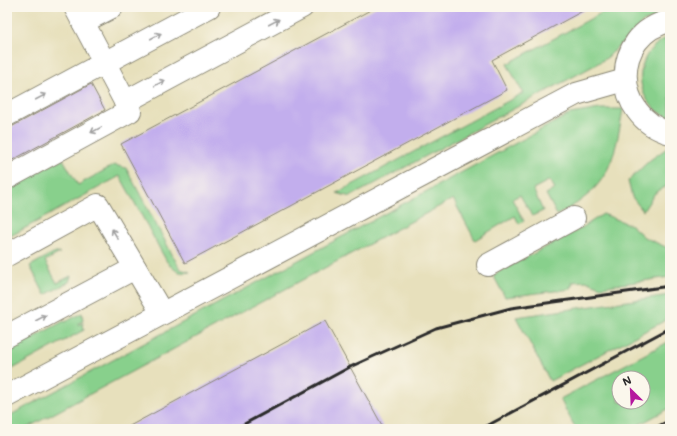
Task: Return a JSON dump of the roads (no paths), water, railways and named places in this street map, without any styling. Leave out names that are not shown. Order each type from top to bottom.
[{"type":"lane","points":[[112,7],[79,15],[128,106]]},
{"type":"lane","points":[[7,115],[210,7]]},
{"type":"lane","points":[[7,178],[128,106],[302,7]]},
{"type":"lane","points":[[670,21],[662,22],[648,30],[634,45],[627,64],[625,80],[630,100],[637,112],[655,127],[670,133]]},
{"type":"lane","points":[[7,396],[576,94],[625,80]]},
{"type":"lane","points":[[7,255],[98,205],[162,313]]},
{"type":"lane","points":[[488,265],[574,218]]},
{"type":"lane","points":[[7,336],[134,268]]},
{"type":"railway","points":[[235,429],[350,367],[436,328],[511,308],[670,286]]},
{"type":"railway","points":[[481,429],[670,328]]},
{"type":"railway","points":[[653,429],[670,420]]}]
